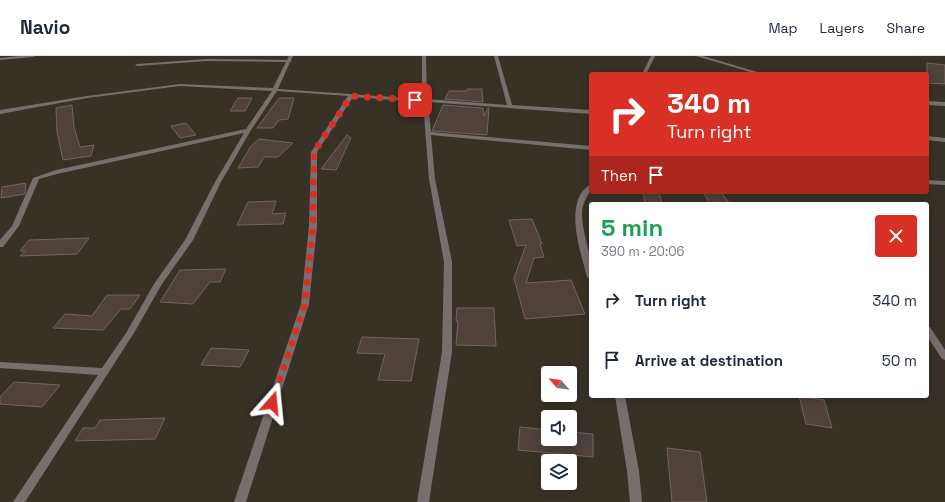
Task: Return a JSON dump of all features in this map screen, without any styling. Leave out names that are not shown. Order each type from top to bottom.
[{"type":"street","points":[[0,59],[33,56]]},
{"type":"street","points":[[423,502],[447,352],[448,322],[448,262],[432,179],[425,101],[424,56]]},
{"type":"street","points":[[496,56],[510,106]]},
{"type":"street","points":[[645,72],[653,56]]},
{"type":"street","points":[[698,56],[755,72]]},
{"type":"street","points":[[19,502],[130,333],[158,284],[189,240],[218,182],[233,159],[248,130],[275,90],[290,59],[213,60],[138,65]]},
{"type":"street","points":[[0,112],[87,97],[165,86],[192,85],[589,112]]},
{"type":"street","points":[[240,502],[305,304],[313,226],[314,152],[351,96]]},
{"type":"street","points":[[929,102],[945,104]]},
{"type":"street","points":[[0,245],[15,226],[36,178],[56,172],[248,130]]},
{"type":"street","points":[[428,133],[589,148]]},
{"type":"street","points":[[929,138],[945,140]]},
{"type":"street","points":[[929,182],[945,183]]},
{"type":"street","points":[[589,188],[579,205],[581,237],[589,269]]},
{"type":"street","points":[[581,237],[589,237]]},
{"type":"street","points":[[929,332],[945,357]]},
{"type":"street","points":[[0,365],[105,372]]},
{"type":"street","points":[[620,398],[633,470],[636,502]]},
{"type":"building","points":[[927,63],[945,65],[945,84],[929,83],[929,72],[927,72]]},
{"type":"building","points":[[467,89],[482,89],[483,102],[445,99],[449,91],[467,91]]},
{"type":"building","points":[[238,98],[252,98],[245,111],[230,111]]},
{"type":"building","points":[[279,98],[294,98],[288,119],[279,120],[273,128],[257,128]]},
{"type":"building","points":[[72,105],[74,127],[80,147],[94,145],[91,156],[63,160],[57,132],[56,108]]},
{"type":"building","points":[[443,105],[483,108],[484,116],[489,108],[487,135],[432,131]]},
{"type":"building","points":[[186,123],[196,135],[180,138],[171,126]]},
{"type":"building","points":[[347,135],[351,138],[336,170],[321,169]]},
{"type":"building","points":[[259,139],[293,143],[278,157],[264,157],[258,167],[238,168],[251,146]]},
{"type":"building","points":[[26,183],[25,194],[1,198],[2,187]]},
{"type":"building","points":[[643,194],[660,194],[662,202],[645,202]]},
{"type":"building","points":[[704,194],[722,194],[728,202],[709,202]]},
{"type":"building","points":[[276,201],[272,214],[286,213],[283,224],[237,225],[248,202]]},
{"type":"building","points":[[532,219],[542,244],[540,244],[544,257],[534,258],[526,283],[571,280],[585,314],[525,319],[514,278],[526,245],[517,246],[509,220]]},
{"type":"building","points":[[89,238],[77,254],[20,256],[25,251],[20,251],[29,240]]},
{"type":"building","points":[[226,269],[220,282],[210,282],[193,304],[160,302],[180,270]]},
{"type":"building","points":[[107,295],[140,295],[130,309],[121,309],[103,330],[53,328],[65,314],[92,316]]},
{"type":"building","points":[[457,308],[494,308],[496,346],[456,345],[458,321],[456,321]]},
{"type":"building","points":[[362,337],[419,339],[411,381],[378,380],[385,354],[357,353]]},
{"type":"building","points":[[211,348],[249,350],[240,367],[201,365]]},
{"type":"building","points":[[14,382],[60,385],[42,407],[0,404],[0,397]]},
{"type":"building","points":[[800,398],[824,400],[832,428],[806,424]]},
{"type":"building","points":[[165,418],[155,439],[75,441],[83,428],[95,428],[100,420]]},
{"type":"building","points":[[520,427],[541,429],[541,446],[577,446],[577,433],[593,434],[593,457],[577,456],[577,454],[518,450]]},
{"type":"building","points":[[667,448],[700,452],[707,502],[672,502]]},
{"type":"route","points":[[272,403],[305,304],[313,226],[314,152],[351,96],[415,100]]}]
